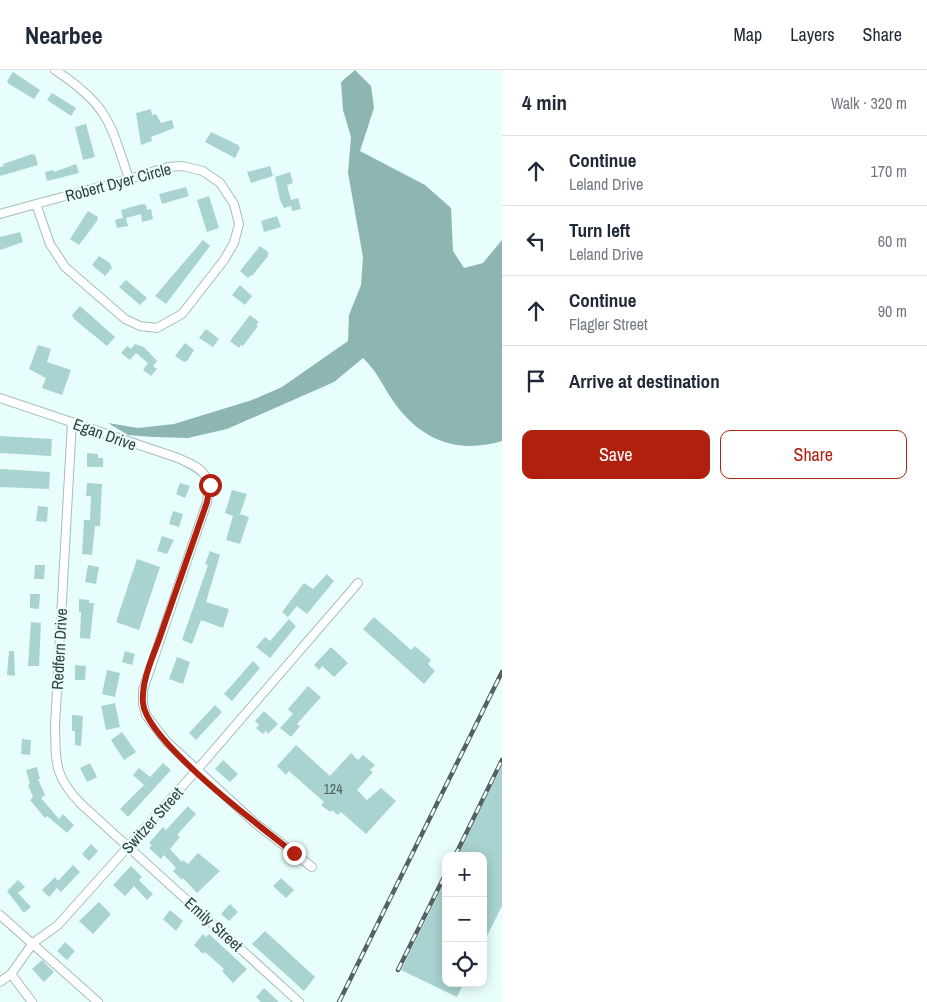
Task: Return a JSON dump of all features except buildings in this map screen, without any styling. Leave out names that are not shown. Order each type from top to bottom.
[{"type":"street","points":[[55,70],[95,101],[107,118],[120,149],[128,179]]},
{"type":"street","name":"Robert Dyer Circle","points":[[0,214],[36,204],[168,168],[182,166],[197,169],[215,178],[225,189],[234,204],[238,217],[236,236],[224,260],[182,314],[158,328],[140,326],[125,319],[65,267],[50,244],[36,204]]},
{"type":"street","name":"Egan Drive","points":[[0,398],[178,458],[197,467],[206,475],[210,485],[207,502],[147,674],[143,697],[146,715],[154,728],[196,771]]},
{"type":"street","name":"Redfern Drive","points":[[72,422],[56,689],[56,762],[59,776],[72,794],[128,846]]},
{"type":"street","name":"Switzer Street","points":[[0,982],[11,974],[33,943],[58,925],[196,771],[358,583]]},
{"type":"street","points":[[196,771],[255,823],[312,867]]},
{"type":"street","name":"Emily Street","points":[[128,846],[300,1002]]},
{"type":"street","points":[[0,916],[98,1002]]},
{"type":"street","points":[[11,974],[32,1002]]},
{"type":"water","points":[[355,70],[371,86],[374,108],[360,151],[425,185],[451,208],[453,251],[464,268],[483,263],[502,240],[502,441],[486,445],[456,445],[430,436],[418,428],[396,405],[373,369],[363,358],[334,382],[227,429],[188,438],[153,437],[128,435],[108,423],[138,428],[174,424],[252,400],[282,387],[348,341],[349,315],[361,285],[363,257],[348,173],[351,137],[343,110],[341,82]]},
{"type":"railway","points":[[339,1002],[502,672]]},
{"type":"railway","points":[[457,852],[502,760]]},
{"type":"railway","points":[[398,970],[442,881]]},
{"type":"route","points":[[210,485],[207,502],[147,674],[143,690],[143,704],[146,715],[154,728],[166,741],[219,792],[294,853]]}]
